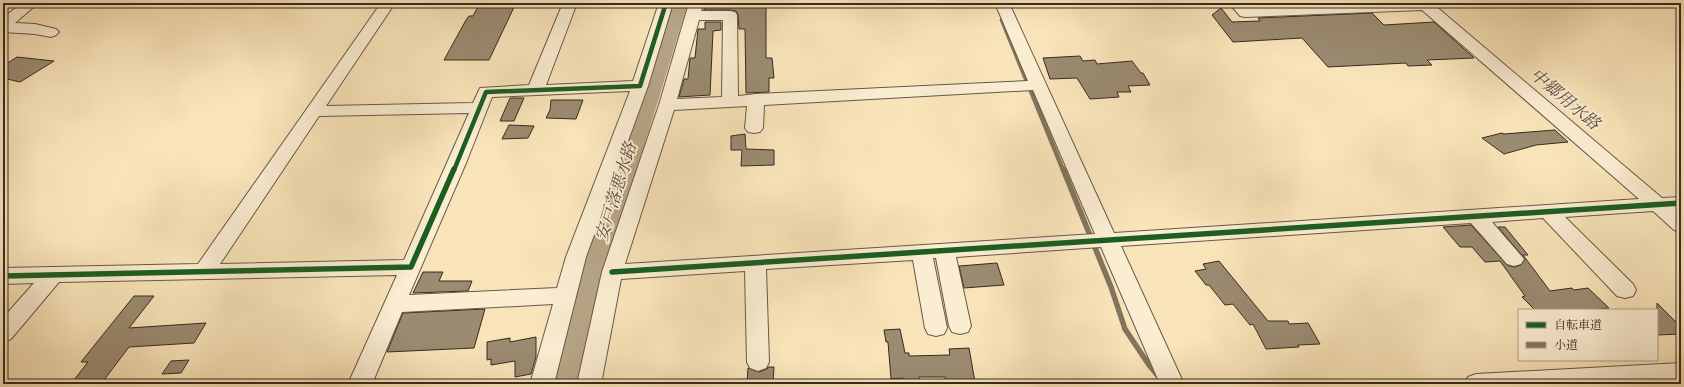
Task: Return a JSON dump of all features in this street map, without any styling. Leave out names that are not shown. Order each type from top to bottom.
[{"type":"street","points":[[3,26],[31,3]]},
{"type":"street","points":[[204,272],[388,3]]},
{"type":"street","points":[[536,89],[570,3]]},
{"type":"street","points":[[542,384],[576,257],[640,86],[666,3]]},
{"type":"street","points":[[1002,3],[1172,384]]},
{"type":"street","points":[[1236,3],[1245,13],[1424,4],[1681,225]]},
{"type":"street","points":[[589,384],[612,272],[667,105],[694,9],[730,15],[730,100]]},
{"type":"street","points":[[3,26],[51,32]]},
{"type":"street","points":[[667,105],[730,100],[1039,85]]},
{"type":"street","points":[[360,384],[411,266],[458,164],[486,92],[640,86]]},
{"type":"street","points":[[754,128],[756,99]]},
{"type":"street","points":[[314,111],[480,108]]},
{"type":"street","points":[[612,272],[1681,203]]},
{"type":"street","points":[[1548,212],[1625,290]]},
{"type":"street","points":[[1476,216],[1514,259]]},
{"type":"street","points":[[945,251],[960,326]]},
{"type":"street","points":[[922,253],[936,328]]},
{"type":"street","points":[[755,263],[758,362]]},
{"type":"street","points":[[3,276],[411,266]]},
{"type":"street","points":[[3,333],[53,275]]},
{"type":"street","points":[[395,304],[566,295]]},
{"type":"street","points":[[1476,384],[1648,379],[1681,372]]},
{"type":"building","points":[[480,3],[516,3],[489,60],[444,60],[466,20],[469,16],[473,16]]},
{"type":"building","points":[[704,3],[766,3],[766,58],[772,58],[774,78],[769,78],[769,92],[746,93],[745,29],[739,29],[738,15],[736,11],[704,10]]},
{"type":"building","points":[[1221,8],[1232,22],[1260,21],[1258,18],[1372,13],[1384,25],[1434,22],[1474,58],[1427,60],[1432,65],[1408,66],[1406,63],[1328,67],[1302,38],[1233,42],[1212,15]]},
{"type":"building","points":[[705,22],[721,22],[721,30],[713,31],[710,95],[679,97],[684,79],[688,79],[690,58],[695,58],[698,29],[705,29]]},
{"type":"building","points":[[1080,56],[1083,61],[1095,60],[1097,64],[1132,61],[1141,73],[1143,73],[1150,85],[1128,86],[1131,92],[1117,92],[1119,97],[1090,99],[1077,78],[1050,79],[1043,58]]},
{"type":"building","points":[[17,57],[54,61],[20,82],[3,78],[3,66]]},
{"type":"building","points":[[510,98],[524,98],[514,121],[500,121]]},
{"type":"building","points":[[551,100],[583,100],[576,119],[546,118],[550,110]]},
{"type":"building","points":[[509,125],[534,126],[528,138],[502,139]]},
{"type":"building","points":[[1555,130],[1568,142],[1536,145],[1504,154],[1482,138],[1502,133]]},
{"type":"building","points":[[745,134],[746,149],[774,150],[774,165],[741,166],[742,150],[731,150],[731,136]]},
{"type":"building","points":[[1471,225],[1507,265],[1514,267],[1521,265],[1525,259],[1498,227],[1505,227],[1528,255],[1523,255],[1550,291],[1572,288],[1574,290],[1588,288],[1609,308],[1534,309],[1522,297],[1525,296],[1500,261],[1485,262],[1472,247],[1460,247],[1443,227]]},
{"type":"building","points":[[1219,261],[1268,321],[1288,321],[1289,324],[1308,323],[1320,344],[1266,349],[1253,324],[1250,325],[1233,304],[1225,305],[1209,285],[1206,285],[1195,271],[1206,269],[1203,264]]},
{"type":"building","points":[[997,263],[1004,285],[964,288],[959,266]]},
{"type":"building","points":[[423,272],[443,272],[439,281],[472,281],[468,291],[413,293]]},
{"type":"building","points":[[134,296],[154,296],[129,328],[206,323],[194,343],[129,347],[104,380],[74,380],[88,362],[81,362]]},
{"type":"building","points":[[1657,303],[1681,327],[1681,334],[1658,335]]},
{"type":"building","points":[[485,309],[474,348],[387,352],[403,313]]},
{"type":"building","points":[[900,329],[905,353],[909,353],[909,356],[950,355],[949,349],[969,348],[975,382],[946,383],[945,377],[919,377],[919,383],[903,384],[903,378],[891,379],[888,342],[886,342],[884,330]]},
{"type":"building","points":[[536,337],[536,357],[531,374],[515,377],[515,361],[491,365],[491,359],[487,360],[487,342],[510,338],[510,342]]},
{"type":"building","points":[[189,360],[181,373],[162,374],[171,361]]},
{"type":"building","points":[[768,367],[774,367],[773,382],[747,383],[748,368],[759,372],[767,369]]},
{"type":"waterway","name":"安戸落悪水路","points":[[568,384],[601,238],[677,3]]},
{"type":"waterway","points":[[1002,20],[1063,170]]},
{"type":"waterway","points":[[1063,169],[1111,287],[1125,329],[1149,365],[1165,384]]},
{"type":"marked path","points":[[1668,3],[1681,11]]},
{"type":"cycle path","points":[[3,276],[411,267],[457,163],[486,92],[640,86],[666,3]]},
{"type":"cycle path","points":[[612,272],[1681,203]]},
{"type":"water label","name":"中郷用水路","points":[[1565,99]]}]
